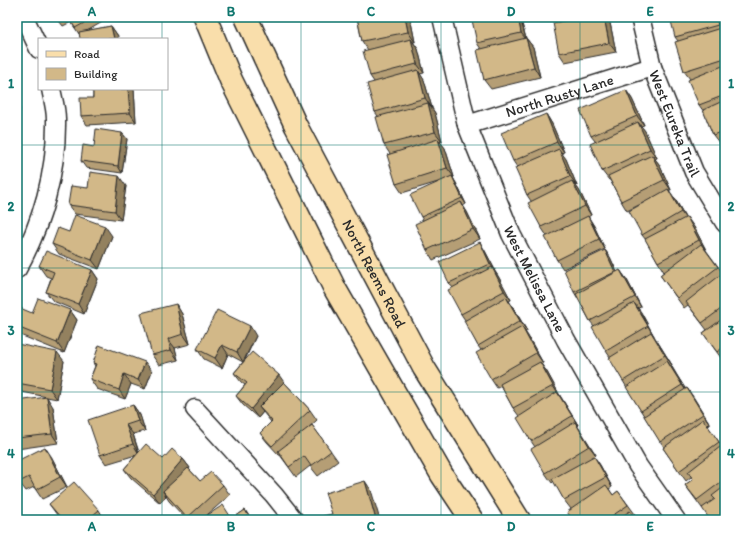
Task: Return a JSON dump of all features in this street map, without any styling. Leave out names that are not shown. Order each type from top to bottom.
[{"type":"main road","points":[[205,17],[231,80],[336,289],[442,475],[472,520]]},
{"type":"main road","name":"North Reems Road","points":[[246,17],[296,126],[424,368],[519,520]]},
{"type":"street","points":[[24,17],[38,47]]},
{"type":"street","name":"West Melissa Lane","points":[[442,17],[467,126],[511,234],[563,332],[638,466],[676,520]]},
{"type":"street","name":"West Eureka Trail","points":[[640,17],[652,67],[694,172],[725,223]]},
{"type":"street","name":"North Rusty Lane","points":[[467,126],[652,67]]},
{"type":"street","points":[[17,269],[42,214],[53,167],[56,119],[51,90]]},
{"type":"street","points":[[195,409],[274,495],[294,520]]},
{"type":"building","points":[[56,17],[63,17],[58,20]]},
{"type":"building","points":[[69,17],[95,17],[75,28]]},
{"type":"building","points":[[357,17],[405,17],[408,32],[362,41]]},
{"type":"building","points":[[486,17],[518,17],[521,33],[477,43],[472,20]]},
{"type":"building","points":[[557,17],[573,17],[557,20]]},
{"type":"building","points":[[584,17],[604,17],[609,43],[559,53],[553,23]]},
{"type":"building","points":[[670,17],[716,17],[718,25],[675,37]]},
{"type":"building","points":[[111,26],[114,38],[80,38],[79,32]]},
{"type":"building","points":[[724,27],[725,58],[684,71],[675,42]]},
{"type":"building","points":[[526,38],[534,67],[484,80],[477,50]]},
{"type":"building","points":[[411,39],[417,64],[370,76],[363,51]]},
{"type":"building","points":[[725,65],[725,95],[699,105],[688,80]]},
{"type":"building","points":[[418,70],[425,98],[375,112],[367,84]]},
{"type":"building","points":[[93,90],[128,90],[130,113],[81,116],[80,98],[93,98]]},
{"type":"building","points":[[626,90],[637,116],[591,136],[580,110]]},
{"type":"building","points":[[725,100],[725,130],[713,135],[703,110]]},
{"type":"building","points":[[428,103],[435,132],[384,145],[376,117]]},
{"type":"building","points":[[546,114],[557,142],[513,161],[501,133]]},
{"type":"building","points":[[638,122],[650,149],[602,171],[590,144]]},
{"type":"building","points":[[96,129],[122,133],[118,166],[81,161],[83,145],[94,147]]},
{"type":"building","points":[[438,139],[447,168],[396,184],[387,155]]},
{"type":"building","points":[[559,149],[570,176],[527,195],[515,168]]},
{"type":"building","points":[[725,151],[725,159],[722,153]]},
{"type":"building","points":[[652,155],[664,180],[621,201],[608,176]]},
{"type":"building","points":[[90,172],[119,176],[115,211],[68,205],[71,186],[88,188]]},
{"type":"building","points":[[452,176],[462,198],[421,217],[410,195]]},
{"type":"building","points":[[572,181],[585,206],[541,227],[528,203]]},
{"type":"building","points":[[668,189],[681,212],[642,235],[629,211]]},
{"type":"building","points":[[461,202],[473,229],[427,250],[415,224]]},
{"type":"building","points":[[75,215],[105,226],[92,260],[52,244],[58,228],[69,232]]},
{"type":"building","points":[[588,216],[599,239],[557,260],[545,237]]},
{"type":"building","points":[[687,217],[699,240],[658,262],[645,239]]},
{"type":"building","points":[[480,242],[490,264],[449,283],[439,262]]},
{"type":"building","points":[[701,244],[718,267],[677,298],[660,275]]},
{"type":"building","points":[[605,250],[615,272],[574,292],[564,270]]},
{"type":"building","points":[[46,251],[92,270],[78,304],[46,292],[54,272],[39,266]]},
{"type":"building","points":[[492,267],[504,291],[461,314],[448,290]]},
{"type":"building","points":[[620,270],[635,297],[590,321],[576,294]]},
{"type":"building","points":[[723,273],[725,276],[725,306],[702,323],[686,302]]},
{"type":"building","points":[[506,297],[520,321],[478,346],[464,321]]},
{"type":"building","points":[[38,298],[70,310],[57,343],[17,327],[17,315],[20,308],[32,313]]},
{"type":"building","points":[[634,303],[648,326],[606,351],[592,327]]},
{"type":"building","points":[[176,304],[183,334],[168,339],[171,350],[152,355],[141,313]]},
{"type":"building","points":[[217,310],[250,326],[237,352],[222,345],[215,358],[197,349]]},
{"type":"building","points":[[725,317],[725,346],[717,352],[703,333]]},
{"type":"building","points":[[522,327],[536,353],[491,379],[476,353]]},
{"type":"building","points":[[651,332],[665,355],[623,381],[609,358]]},
{"type":"building","points":[[17,344],[57,352],[50,389],[17,383],[19,362],[17,362]]},
{"type":"building","points":[[99,345],[145,362],[138,380],[124,374],[119,390],[90,379],[96,364],[93,363]]},
{"type":"building","points":[[252,352],[279,375],[251,409],[236,396],[247,383],[234,373]]},
{"type":"building","points":[[667,361],[682,385],[641,411],[626,387]]},
{"type":"building","points":[[540,362],[553,386],[513,408],[500,384]]},
{"type":"building","points":[[284,382],[310,410],[272,446],[260,433],[272,421],[259,407]]},
{"type":"building","points":[[687,388],[703,414],[660,442],[644,416]]},
{"type":"building","points":[[557,392],[572,416],[531,441],[517,418]]},
{"type":"building","points":[[47,397],[52,434],[17,438],[17,401]]},
{"type":"building","points":[[133,405],[138,421],[126,425],[133,444],[100,455],[88,420]]},
{"type":"building","points":[[703,419],[719,442],[679,471],[663,448]]},
{"type":"building","points":[[575,422],[589,446],[545,473],[531,449]]},
{"type":"building","points":[[312,425],[331,451],[311,466],[304,456],[289,467],[278,451]]},
{"type":"building","points":[[146,444],[163,459],[172,449],[183,459],[153,494],[124,469]]},
{"type":"building","points":[[45,447],[60,477],[36,490],[29,477],[19,482],[17,478],[17,461]]},
{"type":"building","points":[[720,447],[725,454],[725,479],[697,500],[685,485],[693,479],[688,472]]},
{"type":"building","points":[[594,456],[606,477],[564,500],[552,479]]},
{"type":"building","points":[[188,468],[200,481],[211,472],[223,485],[187,518],[163,491]]},
{"type":"building","points":[[365,481],[376,520],[324,520],[323,516],[332,514],[325,493]]},
{"type":"building","points":[[74,482],[99,510],[87,520],[58,520],[61,518],[49,504]]},
{"type":"building","points":[[606,485],[613,495],[618,491],[628,505],[606,520],[573,520],[567,512]]},
{"type":"building","points":[[725,486],[725,520],[710,520],[702,508],[715,499],[712,496]]},
{"type":"building","points":[[223,505],[232,519],[245,510],[251,520],[200,520]]},
{"type":"building","points":[[630,511],[636,520],[616,520]]}]
